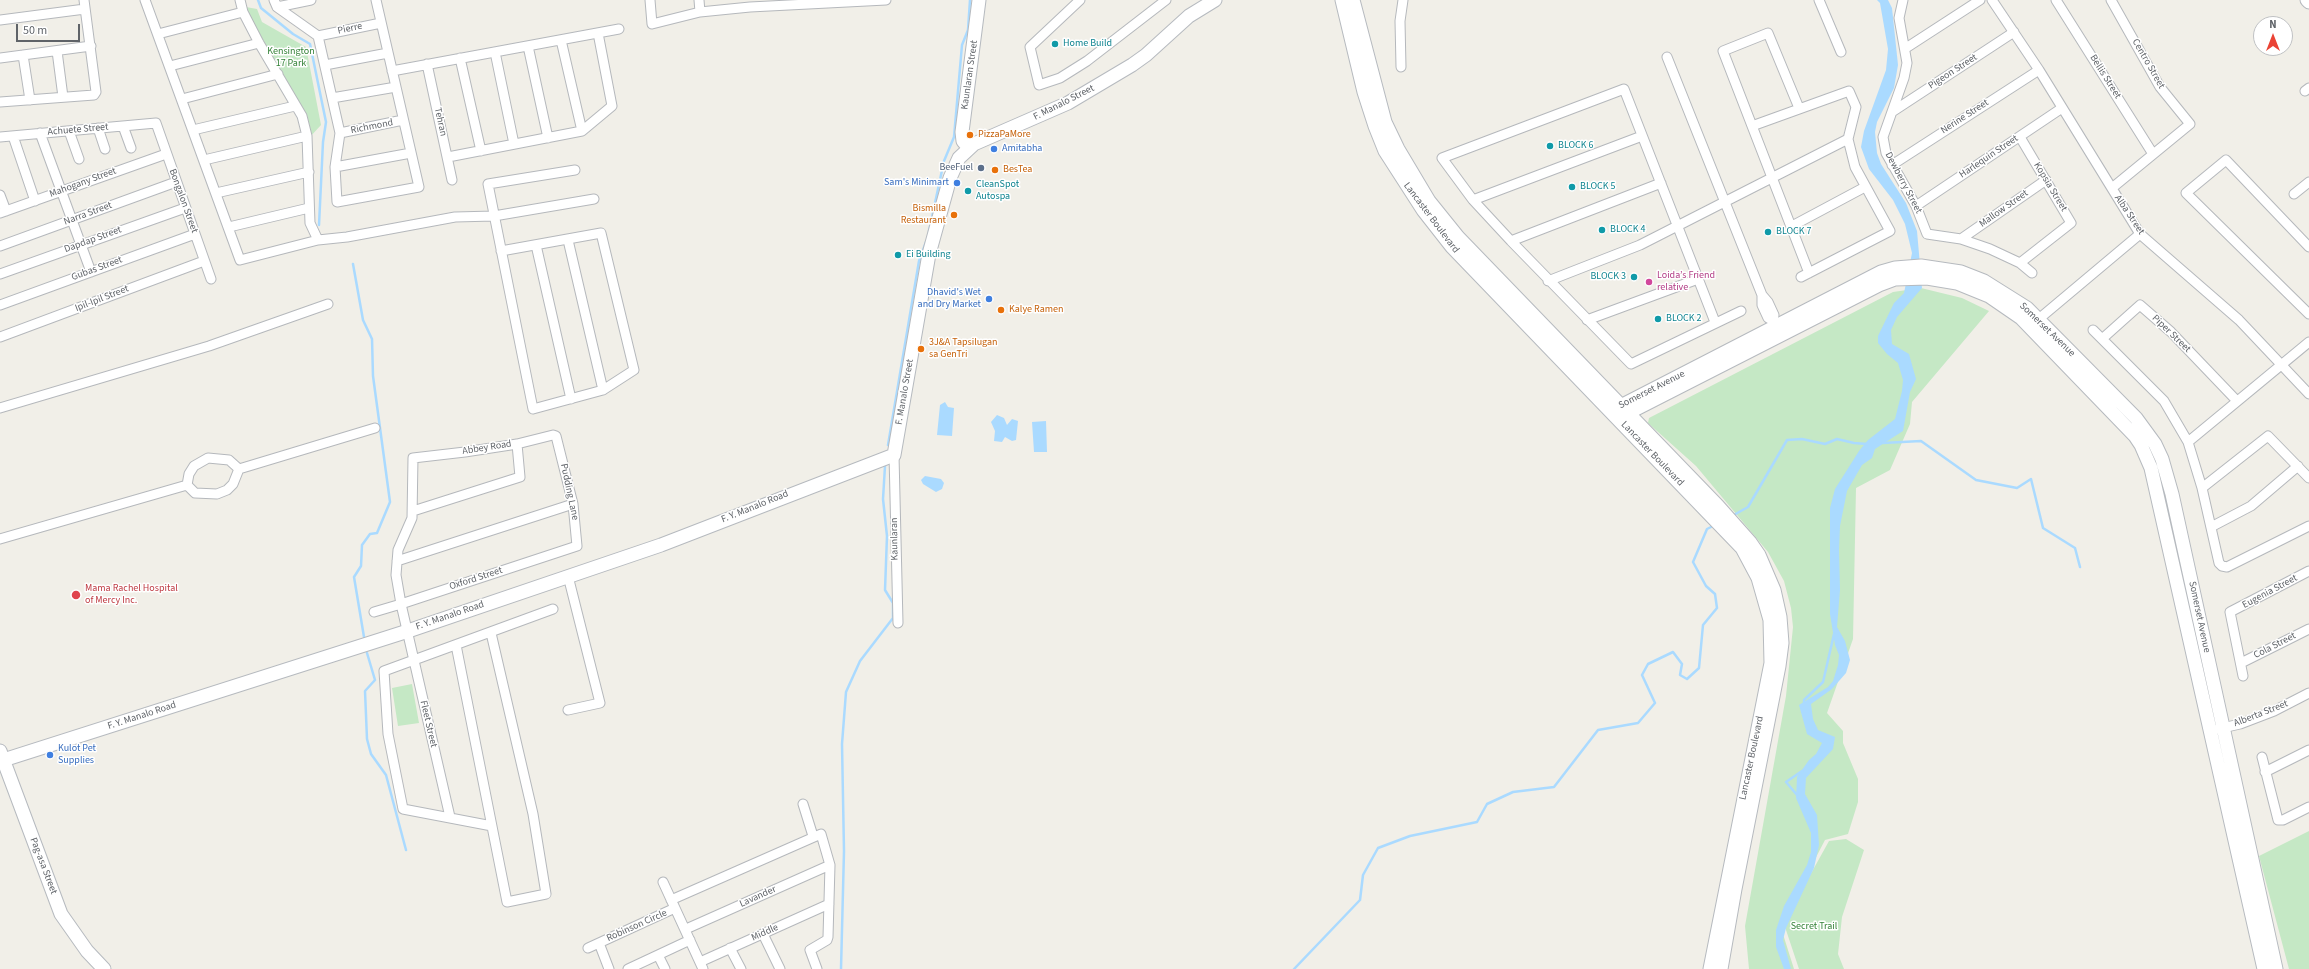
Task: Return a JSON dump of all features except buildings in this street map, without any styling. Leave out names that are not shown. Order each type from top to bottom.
[{"type":"street","points":[[145,0],[240,260],[318,240],[347,237],[455,218],[494,216],[594,199]]},
{"type":"street","points":[[240,0],[243,12],[259,43],[302,116],[307,136],[311,227],[318,240]]},
{"type":"street","points":[[275,4],[311,0]]},
{"type":"street","points":[[275,4],[318,36],[340,133],[335,167],[337,202],[419,187],[376,0]]},
{"type":"street","points":[[650,0],[652,24],[700,12],[750,4],[886,0]]},
{"type":"street","points":[[699,0],[700,12]]},
{"type":"street","name":"Kaunlaran Street","points":[[969,148],[963,141],[962,132],[979,0]]},
{"type":"street","points":[[1080,0],[1030,47],[1039,85],[1060,78],[1087,61],[1166,0]]},
{"type":"street","name":"F. Manalo Street","points":[[894,455],[929,254],[954,167],[969,148],[983,139],[1058,108],[1102,83],[1146,55],[1189,16],[1214,0]]},
{"type":"street","name":"Lancaster Boulevard","points":[[1342,0],[1369,111],[1385,151],[1407,188],[1452,248],[1620,410]]},
{"type":"street","name":"Lancaster Boulevard","points":[[1353,0],[1385,122],[1416,181],[1458,237],[1721,518],[1754,549],[1768,574],[1774,590],[1780,617],[1782,643],[1772,709],[1718,963]]},
{"type":"street","points":[[1401,67],[1400,21],[1403,0]]},
{"type":"street","points":[[1820,0],[1840,52]]},
{"type":"street","name":"Dewberry Street","points":[[1903,0],[1900,18],[1901,34],[1906,48],[1907,62],[1904,78],[1882,138],[1886,153],[1916,206],[1927,234],[1961,239],[2020,263],[2032,273]]},
{"type":"street","points":[[1906,48],[1980,0]]},
{"type":"street","name":"Alba Street","points":[[1992,0],[2039,70],[2140,234],[2239,320],[2309,394]]},
{"type":"street","name":"Bellis Street","points":[[2056,0],[2153,154]]},
{"type":"street","name":"Centro Street","points":[[2111,0],[2160,87],[2190,124],[2153,154]]},
{"type":"street","points":[[0,20],[84,5],[91,46],[96,92],[94,95],[0,102]]},
{"type":"street","points":[[158,34],[243,12]]},
{"type":"street","name":"Pierre","points":[[318,36],[381,23]]},
{"type":"street","points":[[392,71],[619,29]]},
{"type":"street","name":"Pigeon Street","points":[[1892,112],[2014,32]]},
{"type":"street","points":[[448,157],[582,131],[612,106],[598,33]]},
{"type":"street","points":[[1752,126],[1849,91],[1856,107],[1848,139],[1855,167],[1890,232],[1805,275],[1792,226],[1772,177],[1752,126],[1723,51],[1768,33],[1799,108]]},
{"type":"street","points":[[561,40],[582,131]]},
{"type":"street","points":[[170,66],[259,43]]},
{"type":"street","points":[[0,58],[91,46]]},
{"type":"street","points":[[528,46],[548,138]]},
{"type":"street","points":[[57,51],[63,97]]},
{"type":"street","points":[[495,52],[514,144]]},
{"type":"street","points":[[325,65],[388,53]]},
{"type":"street","points":[[23,55],[30,100]]},
{"type":"street","points":[[1667,57],[1762,295],[1762,305],[1768,318],[1776,328]]},
{"type":"street","points":[[460,58],[480,151]]},
{"type":"street","name":"Tehran","points":[[427,64],[452,180]]},
{"type":"street","name":"Nerine Street","points":[[1892,165],[2039,70]]},
{"type":"street","points":[[182,99],[278,74]]},
{"type":"street","points":[[332,98],[396,87]]},
{"type":"street","points":[[1715,322],[1624,89],[1442,158],[1473,200],[1548,281],[1630,364],[1741,310]]},
{"type":"street","points":[[193,130],[295,106]]},
{"type":"street","name":"Harlequin Street","points":[[1916,206],[2062,108]]},
{"type":"street","name":"Richmond","points":[[340,133],[404,120]]},
{"type":"street","name":"Achuete Street","points":[[0,137],[156,123]]},
{"type":"street","name":"Bongalon Street","points":[[156,123],[211,279]]},
{"type":"street","points":[[123,126],[131,148]]},
{"type":"street","points":[[98,128],[105,149]]},
{"type":"street","points":[[69,131],[79,159]]},
{"type":"street","points":[[40,134],[91,272]]},
{"type":"street","points":[[13,136],[35,201]]},
{"type":"street","points":[[204,160],[307,136]]},
{"type":"street","points":[[1473,200],[1642,136]]},
{"type":"street","name":"Kopsia Street","points":[[2020,137],[2071,223],[2020,263]]},
{"type":"street","points":[[1548,281],[1640,245],[1848,139]]},
{"type":"street","points":[[335,167],[411,153]]},
{"type":"street","name":"Mahogany Street","points":[[3,212],[166,154]]},
{"type":"street","points":[[2112,188],[2153,154]]},
{"type":"street","points":[[2309,247],[2226,160],[2186,193],[2309,314]]},
{"type":"street","points":[[501,251],[601,233],[634,370],[603,390],[533,409],[501,251],[494,216],[488,184],[575,170]]},
{"type":"street","points":[[216,193],[309,172]]},
{"type":"street","name":"Mallow Street","points":[[1961,239],[2046,180]]},
{"type":"street","name":"Narra Street","points":[[0,246],[176,182]]},
{"type":"street","points":[[2294,194],[2309,182]]},
{"type":"street","points":[[1511,241],[1661,183]]},
{"type":"street","points":[[1792,226],[1865,187]]},
{"type":"street","points":[[0,195],[3,212]]},
{"type":"street","name":"Dapdap Street","points":[[0,274],[185,208]]},
{"type":"street","points":[[229,227],[309,208]]},
{"type":"street","name":"Gubas Street","points":[[0,305],[195,234]]},
{"type":"street","points":[[2034,323],[2140,234]]},
{"type":"street","points":[[568,240],[603,390]]},
{"type":"street","points":[[536,245],[571,399]]},
{"type":"street","name":"Ipil-Ipil Street","points":[[0,337],[204,261]]},
{"type":"street","name":"Somerset Avenue","points":[[1620,410],[1776,328],[1879,285],[1906,272],[1927,272],[1957,283],[1979,292],[2034,323],[2141,445],[2156,483],[2276,969]]},
{"type":"street","points":[[1587,320],[1698,279]]},
{"type":"street","points":[[0,408],[209,346],[328,304]]},
{"type":"street","name":"Piper Street","points":[[2102,339],[2140,305],[2171,332],[2237,401]]},
{"type":"street","points":[[2093,330],[2164,401],[2188,442],[2202,488],[2219,563],[2222,566],[2227,567],[2309,526]]},
{"type":"street","points":[[2188,442],[2309,342]]},
{"type":"street","points":[[239,469],[375,428]]},
{"type":"street","name":"Abbey Road","points":[[413,458],[517,444],[553,434],[557,439]]},
{"type":"street","points":[[2202,488],[2268,436],[2309,478]]},
{"type":"street","name":"Pudding Lane","points":[[557,439],[573,504],[578,546]]},
{"type":"street","points":[[413,511],[520,477],[517,444]]},
{"type":"street","name":"F. Y. Manalo Road","points":[[1,758],[408,631],[660,545],[894,455]]},
{"type":"street","name":"Kaunlaran","points":[[894,455],[898,623]]},
{"type":"street","points":[[186,486],[189,474],[194,466],[208,458],[228,460],[239,469]]},
{"type":"street","name":"Fleet Street","points":[[413,458],[413,511],[411,524],[398,550],[396,575],[401,604],[450,817]]},
{"type":"street","points":[[2211,527],[2251,506],[2298,466]]},
{"type":"street","points":[[186,486],[195,493],[217,494],[233,484],[239,469]]},
{"type":"street","points":[[0,540],[186,486]]},
{"type":"street","points":[[397,561],[573,504]]},
{"type":"street","name":"Oxford Street","points":[[374,612],[578,546]]},
{"type":"street","name":"Eugenia Street","points":[[2241,663],[2230,612],[2309,571]]},
{"type":"street","points":[[568,576],[600,703],[568,710]]},
{"type":"street","points":[[492,826],[450,817],[403,810],[388,734],[384,671],[553,609]]},
{"type":"street","name":"Cola Street","points":[[2241,663],[2309,629]]},
{"type":"street","points":[[456,645],[507,902],[546,894],[533,814],[491,633]]},
{"type":"street","points":[[2241,663],[2243,676]]},
{"type":"street","name":"Alberta Street","points":[[2217,729],[2240,724],[2274,711],[2309,693]]},
{"type":"street","name":"Somerset Avenue","points":[[2217,729],[2264,969]]},
{"type":"street","points":[[2265,772],[2309,750]]},
{"type":"street","points":[[2262,757],[2278,820],[2283,820],[2309,808]]},
{"type":"street","name":"Pag-asa Street","points":[[1,758],[61,914],[87,952],[104,969]]},
{"type":"street","points":[[803,804],[812,836],[819,834],[823,835],[830,865],[828,937],[827,940],[810,950],[817,969]]},
{"type":"street","name":"Robinson Circle","points":[[588,948],[673,904],[812,836]]},
{"type":"street","name":"Lavander","points":[[686,929],[830,865]]},
{"type":"street","points":[[663,882],[702,966]]},
{"type":"street","name":"Middle","points":[[702,966],[730,948],[829,904]]},
{"type":"street","points":[[763,934],[780,969]]},
{"type":"street","points":[[628,969],[690,940]]},
{"type":"street","name":"Robinson Circle","points":[[600,943],[609,969]]},
{"type":"street","points":[[730,948],[741,969]]},
{"type":"street","points":[[658,955],[665,969]]},
{"type":"green space","name":"Kensington 17 Park","points":[[246,7],[257,9],[262,22],[306,47],[321,125],[310,137],[281,71],[250,18]]},
{"type":"green space","points":[[1921,288],[1962,298],[1989,311],[1912,402],[1910,424],[1890,470],[1856,488],[1853,639],[1827,713],[1843,731],[1843,743],[1858,779],[1858,802],[1848,834],[1825,840],[1800,888],[1782,931],[1794,969],[1749,969],[1745,926],[1786,696],[1793,627],[1791,608],[1784,581],[1768,552],[1696,466],[1648,423],[1649,418],[1893,292]]},
{"type":"green space","points":[[412,684],[419,723],[398,726],[392,688]]},
{"type":"green space","points":[[2309,831],[2309,969],[2289,969],[2259,856]]},
{"type":"green space","name":"Secret Trail","points":[[1846,839],[1864,850],[1842,917],[1838,954],[1844,969],[1799,969],[1785,927],[1794,904],[1829,841]]},
{"type":"water","points":[[1877,0],[1888,0],[1892,8],[1898,65],[1894,88],[1877,122],[1875,132],[1877,153],[1881,164],[1906,203],[1917,231],[1922,288],[1897,317],[1891,330],[1892,344],[1909,354],[1916,379],[1910,392],[1903,431],[1875,449],[1872,458],[1862,465],[1847,491],[1840,526],[1840,590],[1837,627],[1845,641],[1850,660],[1846,673],[1832,689],[1811,704],[1813,719],[1818,730],[1835,737],[1833,749],[1806,778],[1805,794],[1817,815],[1819,845],[1814,868],[1786,928],[1783,940],[1791,969],[1784,969],[1776,947],[1776,930],[1784,906],[1807,865],[1811,852],[1811,833],[1796,798],[1797,777],[1809,760],[1816,754],[1822,743],[1807,734],[1799,705],[1828,687],[1833,681],[1838,665],[1839,655],[1835,645],[1830,614],[1830,508],[1835,489],[1859,451],[1868,440],[1895,419],[1902,391],[1903,380],[1898,363],[1887,354],[1878,343],[1878,336],[1894,303],[1904,293],[1912,253],[1905,224],[1893,200],[1869,169],[1861,147],[1864,131],[1886,70],[1888,49],[1880,3]]},
{"type":"water","points":[[945,402],[948,407],[954,408],[952,436],[937,435],[940,405]]},
{"type":"water","points":[[997,415],[1004,418],[1007,425],[1012,419],[1018,421],[1016,440],[1012,441],[1005,437],[1002,442],[994,441],[995,431],[991,422]]},
{"type":"water","points":[[1046,421],[1047,452],[1034,452],[1032,422]]},
{"type":"water","points":[[925,476],[941,479],[944,483],[942,489],[936,492],[923,484],[921,480]]},
{"type":"waterway","points":[[258,0],[261,8],[293,34],[310,44],[326,122],[323,142],[319,225]]},
{"type":"waterway","points":[[929,231],[944,161],[954,137],[962,45],[968,30],[970,0]]},
{"type":"waterway","points":[[888,445],[919,261],[926,242]]},
{"type":"waterway","points":[[353,264],[363,320],[372,339],[373,376],[390,502],[377,533],[370,534],[362,545],[361,566],[354,577],[364,637]]},
{"type":"waterway","points":[[1732,516],[1748,507],[1787,440],[1802,439],[1825,444],[1837,439],[1867,444]]},
{"type":"waterway","points":[[1883,443],[1921,441],[1976,480],[2017,488],[2031,479],[2043,528],[2075,548],[2080,567]]},
{"type":"waterway","points":[[841,969],[844,851],[842,744],[846,692],[860,661],[893,618],[893,603],[885,590],[887,536],[883,499],[885,466]]},
{"type":"waterway","points":[[1294,969],[1360,900],[1363,875],[1378,848],[1410,836],[1477,822],[1487,804],[1513,792],[1554,787],[1598,730],[1638,723],[1655,703],[1642,675],[1648,664],[1673,652],[1682,664],[1680,675],[1687,679],[1699,668],[1703,625],[1717,608],[1715,594],[1706,586],[1693,562],[1707,529],[1715,525]]},
{"type":"waterway","points":[[1804,703],[1804,700],[1823,682],[1834,634]]},
{"type":"waterway","points":[[367,653],[375,680],[365,691],[367,739],[371,754],[386,775],[406,850]]},
{"type":"waterway","points":[[1797,795],[1786,782],[1802,771]]},
{"type":"place","name":"Home Build","points":[[1055,44]]},
{"type":"place","name":"PizzaPaMore","points":[[970,135]]},
{"type":"place","name":"BLOCK 6","points":[[1550,146]]},
{"type":"place","name":"Amitabha","points":[[994,149]]},
{"type":"place","name":"BeeFuel","points":[[981,168]]},
{"type":"place","name":"BesTea","points":[[995,170]]},
{"type":"place","name":"Sam's Minimart","points":[[957,183]]},
{"type":"place","name":"BLOCK 5","points":[[1572,187]]},
{"type":"place","name":"CleanSpot Autospa","points":[[968,191]]},
{"type":"place","name":"Bismilla Restaurant","points":[[954,215]]},
{"type":"place","name":"BLOCK 4","points":[[1602,230]]},
{"type":"place","name":"BLOCK 7","points":[[1768,232]]},
{"type":"place","name":"Ei Building","points":[[898,255]]},
{"type":"place","name":"BLOCK 3","points":[[1634,277]]},
{"type":"place","name":"Loida’s Friend relative","points":[[1649,282]]},
{"type":"place","name":"Dhavid's Wet and Dry Market","points":[[989,299]]},
{"type":"place","name":"Kalye Ramen","points":[[1001,310]]},
{"type":"place","name":"BLOCK 2","points":[[1658,319]]},
{"type":"place","name":"3J&A Tapsilugan sa GenTri","points":[[921,349]]},
{"type":"place","name":"Mama Rachel Hospital of Mercy Inc.","points":[[76,595]]},
{"type":"place","name":"Kulot Pet Supplies","points":[[50,755]]}]
